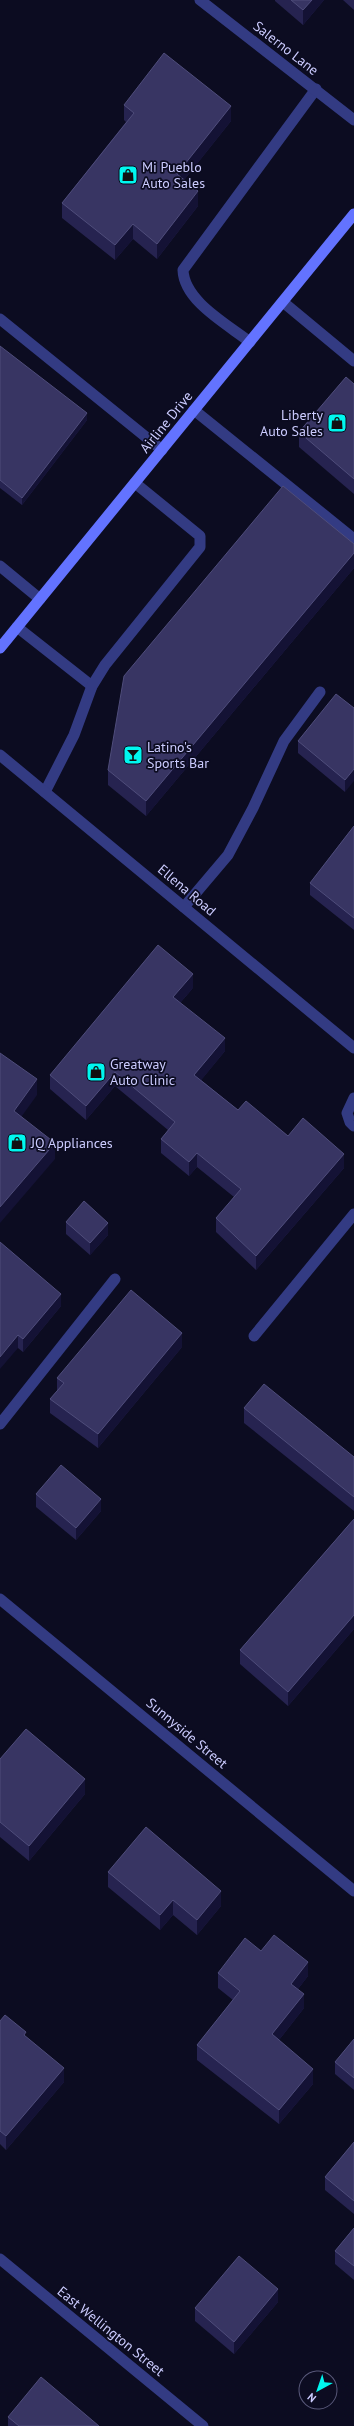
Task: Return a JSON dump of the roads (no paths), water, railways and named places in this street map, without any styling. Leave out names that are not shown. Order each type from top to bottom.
[{"type":"main road","name":"Airline Drive","points":[[0,648],[354,214]]},
{"type":"street","name":"Salerno Lane","points":[[200,0],[354,120]]},
{"type":"street","points":[[250,342],[202,304],[189,290],[183,280],[183,270],[316,89]]},
{"type":"street","points":[[283,302],[354,361]]},
{"type":"street","points":[[0,319],[162,450]]},
{"type":"street","points":[[194,410],[354,539]]},
{"type":"street","points":[[46,792],[74,735],[84,704],[92,686],[105,665],[200,547],[200,536],[135,483]]},
{"type":"street","points":[[0,566],[40,599]]},
{"type":"street","points":[[17,627],[92,686]]},
{"type":"street","points":[[184,907],[228,854],[284,741],[320,692]]},
{"type":"street","name":"Ellena Road","points":[[0,755],[354,1048]]},
{"type":"street","points":[[354,1098],[347,1113],[350,1122],[354,1126]]},
{"type":"street","points":[[254,1336],[354,1214]]},
{"type":"street","points":[[0,1424],[115,1279]]},
{"type":"street","name":"Sunnyside Street","points":[[0,1599],[354,1891]]},
{"type":"street","name":"East Wellington Street","points":[[0,2259],[203,2426]]},
{"type":"place","name":"Mi Pueblo Auto Sales","points":[[128,175]]},
{"type":"place","name":"Liberty Auto Sales","points":[[337,423]]},
{"type":"place","name":"Latino's Sports Bar","points":[[133,755]]},
{"type":"place","name":"Greatway Auto Clinic","points":[[96,1072]]},
{"type":"place","name":"JQ Appliances","points":[[17,1143]]}]
